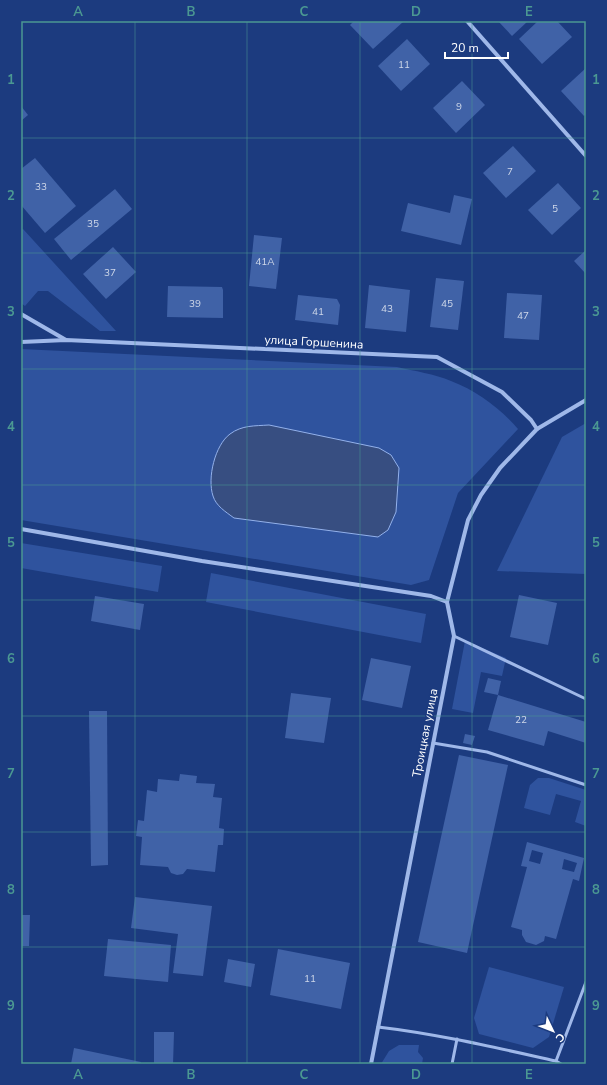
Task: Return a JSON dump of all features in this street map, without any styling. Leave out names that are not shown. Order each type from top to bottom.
[{"type":"street","points":[[467,21],[586,156]]},
{"type":"street","name":"улица Горшенина","points":[[21,314],[66,340]]},
{"type":"street","name":"улица Горшенина","points":[[21,342],[66,340],[437,357],[502,392],[531,420],[537,430]]},
{"type":"street","name":"Троицкая улица","points":[[371,1064],[454,636],[446,602],[468,520],[481,495],[500,468],[537,430],[586,400]]},
{"type":"street","points":[[21,529],[202,561],[431,596],[446,602]]},
{"type":"lane","points":[[454,636],[586,698]]},
{"type":"lane","points":[[433,743],[487,752],[586,785]]},
{"type":"lane","points":[[556,1061],[586,982]]},
{"type":"lane","points":[[378,1027],[457,1039],[556,1061],[561,1064]]},
{"type":"lane","points":[[452,1064],[457,1039]]},
{"type":"shaded area","points":[[23,229],[116,331],[100,331],[48,291],[38,291],[25,306],[21,303],[21,230]]},
{"type":"shaded area","points":[[21,349],[397,367],[438,376],[461,385],[496,407],[518,429],[458,493],[429,580],[411,585],[21,520]]},
{"type":"shaded area","points":[[586,423],[586,574],[497,571],[562,437]]},
{"type":"shaded area","points":[[269,425],[379,448],[391,455],[399,468],[396,512],[388,530],[378,537],[234,518],[216,503],[211,489],[211,480],[216,454],[220,446],[230,434],[239,429],[249,426]]},
{"type":"shaded area","points":[[21,543],[162,566],[158,592],[21,568]]},
{"type":"shaded area","points":[[211,573],[426,614],[421,643],[206,602]]},
{"type":"shaded area","points":[[465,641],[506,658],[502,676],[481,672],[473,713],[452,709]]},
{"type":"shaded area","points":[[538,778],[549,778],[586,790],[586,826],[575,822],[581,801],[556,794],[550,815],[524,808],[530,785]]},
{"type":"shaded area","points":[[489,967],[564,987],[549,1037],[533,1048],[479,1034],[474,1018]]},
{"type":"shaded area","points":[[399,1045],[419,1045],[418,1052],[423,1058],[422,1064],[381,1064],[389,1051]]},
{"type":"building","points":[[354,21],[403,22],[373,49],[350,25]]},
{"type":"building","points":[[498,21],[528,21],[512,36]]},
{"type":"building","points":[[538,21],[557,21],[572,37],[542,64],[519,39]]},
{"type":"building","points":[[407,39],[430,64],[401,91],[378,66]]},
{"type":"building","points":[[586,68],[586,114],[584,116],[561,91]]},
{"type":"building","points":[[462,81],[485,105],[456,133],[433,108]]},
{"type":"building","points":[[21,106],[28,115],[21,121]]},
{"type":"building","points":[[513,146],[536,171],[506,198],[483,173]]},
{"type":"building","points":[[35,158],[76,206],[45,233],[21,205],[21,169]]},
{"type":"building","points":[[558,183],[581,208],[552,235],[528,210]]},
{"type":"building","points":[[115,189],[132,209],[71,260],[54,239]]},
{"type":"building","points":[[454,195],[472,199],[461,245],[401,231],[408,203],[450,213]]},
{"type":"building","points":[[254,235],[282,238],[276,289],[249,286]]},
{"type":"building","points":[[113,247],[136,272],[106,299],[83,274]]},
{"type":"building","points":[[586,250],[586,274],[574,261]]},
{"type":"building","points":[[436,278],[464,281],[458,330],[430,327]]},
{"type":"building","points":[[369,285],[410,290],[406,332],[365,328]]},
{"type":"building","points":[[168,286],[222,287],[223,318],[167,317]]},
{"type":"building","points":[[507,293],[542,295],[539,340],[504,338]]},
{"type":"building","points":[[298,295],[337,299],[340,305],[338,325],[295,320]]},
{"type":"building","points":[[519,595],[557,603],[548,645],[510,637]]},
{"type":"building","points":[[95,596],[144,604],[140,630],[91,621]]},
{"type":"building","points":[[371,658],[411,666],[402,708],[362,700]]},
{"type":"building","points":[[488,678],[501,681],[498,695],[484,692]]},
{"type":"building","points":[[291,693],[331,698],[324,743],[285,738]]},
{"type":"building","points":[[498,695],[586,722],[586,743],[548,731],[544,746],[488,730]]},
{"type":"building","points":[[89,711],[107,711],[108,865],[91,866]]},
{"type":"building","points":[[465,734],[475,736],[472,745],[463,743]]},
{"type":"building","points":[[459,755],[508,765],[467,953],[418,942]]},
{"type":"building","points":[[180,774],[197,776],[196,783],[215,784],[213,797],[222,798],[219,828],[224,829],[223,845],[218,845],[215,872],[187,869],[183,874],[177,875],[171,873],[168,867],[140,865],[142,837],[136,836],[138,820],[144,821],[147,790],[157,792],[158,779],[179,781]]},
{"type":"building","points":[[527,842],[584,858],[579,881],[573,879],[556,939],[545,936],[544,941],[536,945],[526,942],[522,935],[522,930],[511,927],[527,867],[521,866]],"holes":[[[532,850],[543,853],[540,864],[529,861]],[[564,859],[577,863],[574,872],[562,869]]]},
{"type":"building","points":[[135,897],[212,906],[203,976],[173,973],[178,934],[131,928]]},
{"type":"building","points":[[21,915],[30,915],[29,946],[21,946]]},
{"type":"building","points":[[108,939],[171,945],[168,982],[104,976]]},
{"type":"building","points":[[278,949],[350,963],[341,1009],[270,995]]},
{"type":"building","points":[[228,959],[255,964],[251,987],[224,982]]},
{"type":"building","points":[[154,1032],[174,1032],[173,1064],[154,1064]]},
{"type":"building","points":[[74,1048],[141,1062],[140,1064],[71,1064]]}]
